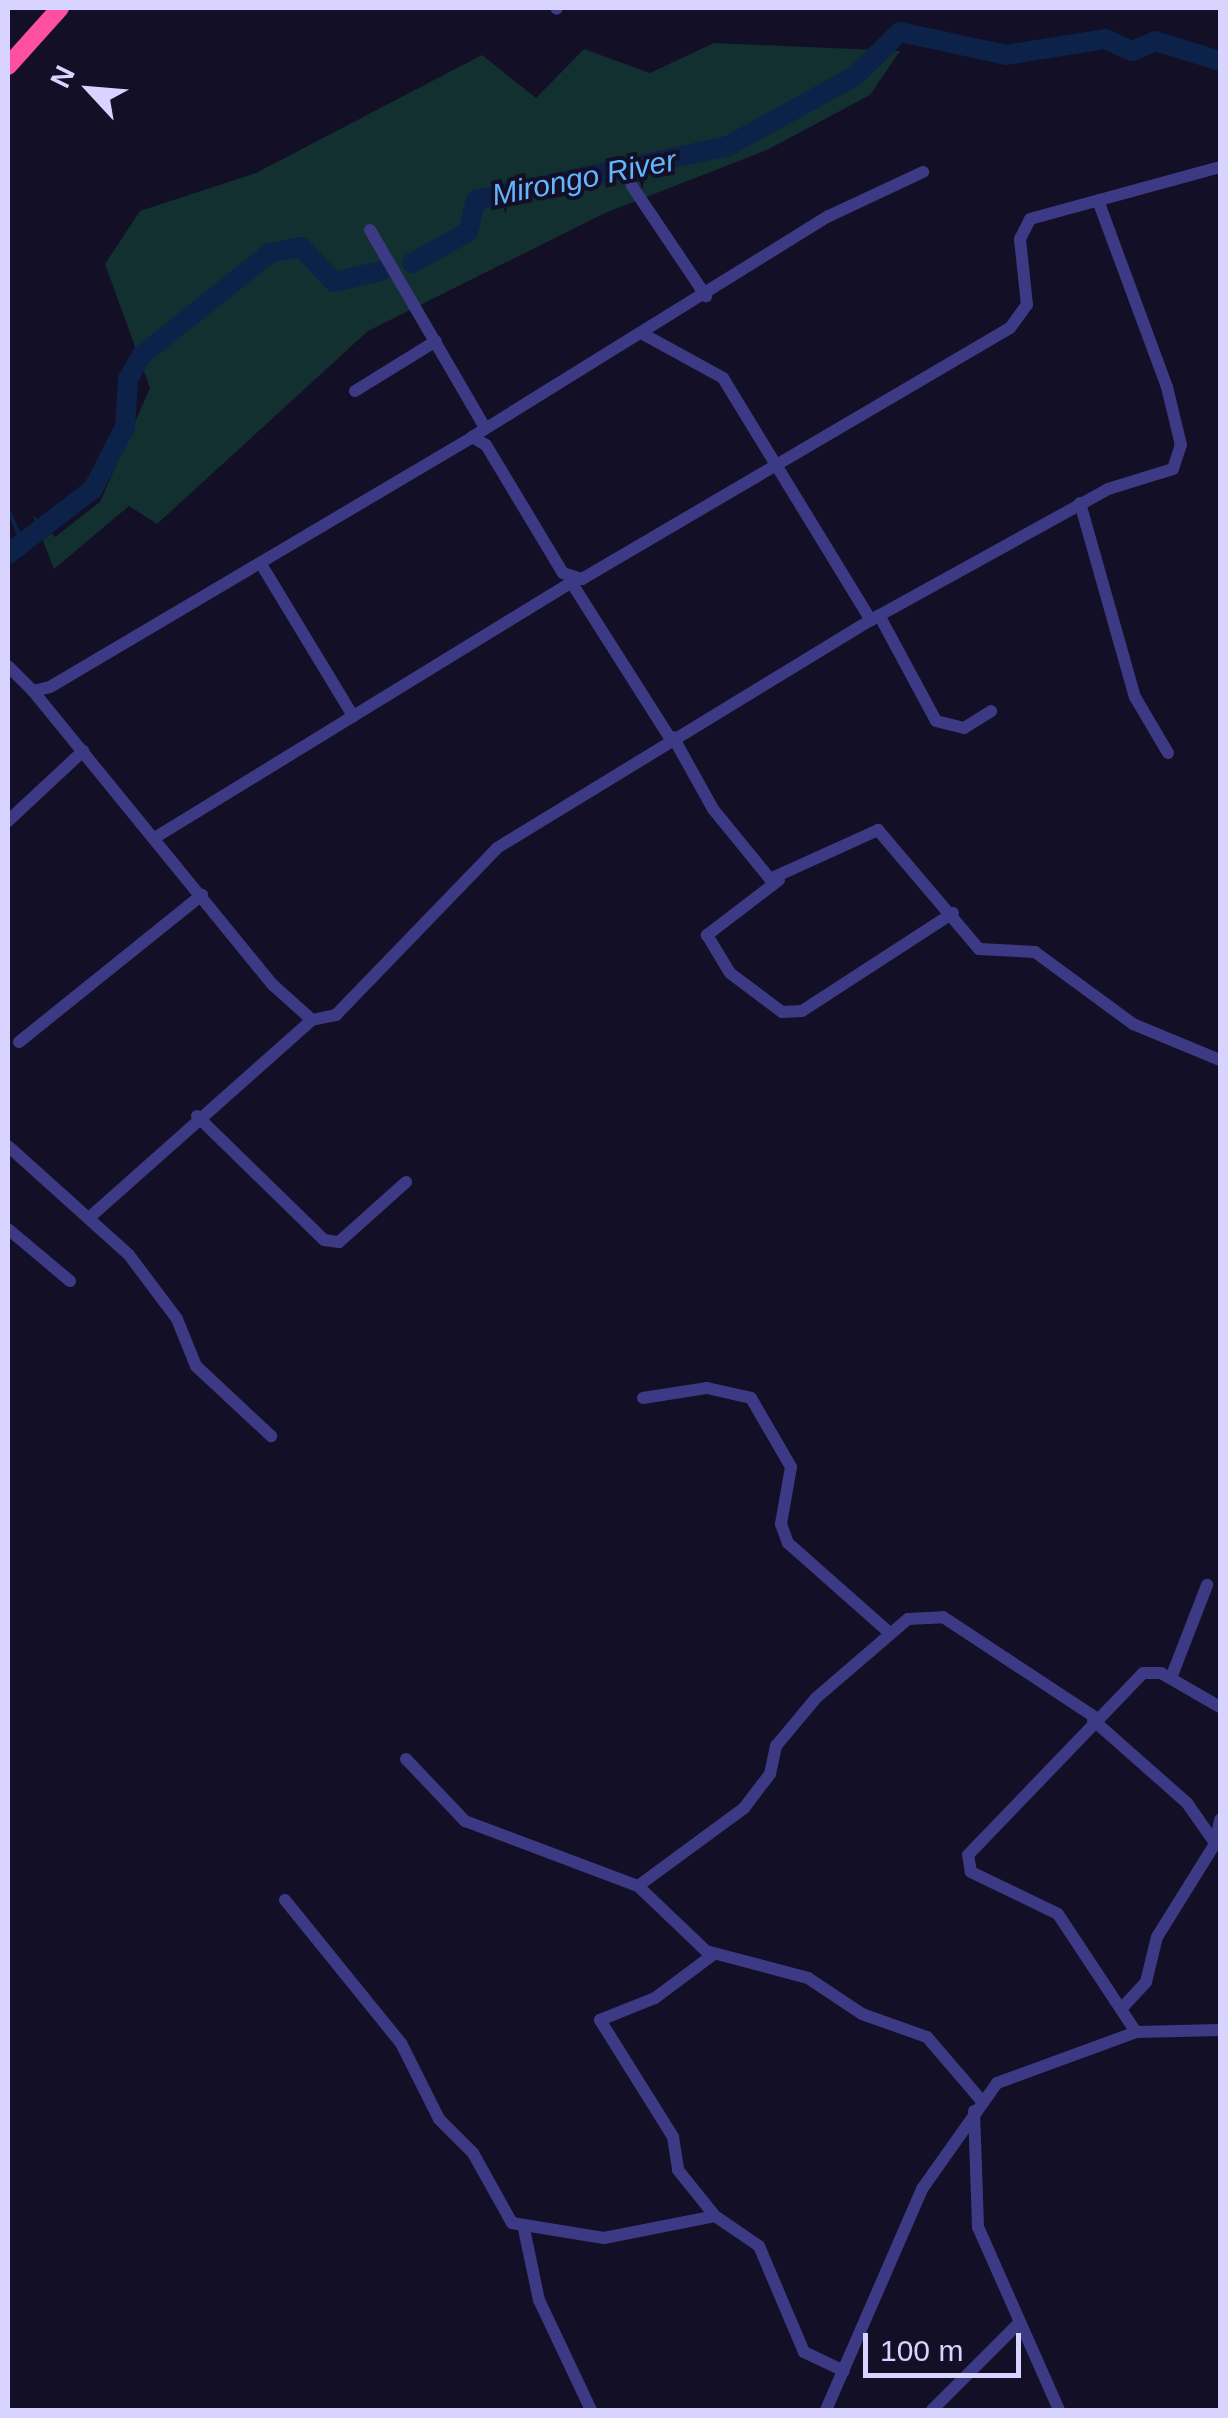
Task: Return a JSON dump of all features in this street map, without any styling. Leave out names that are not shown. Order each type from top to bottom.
[{"type":"highway","points":[[8,66],[60,8]]},
{"type":"street","points":[[156,837],[573,581],[1010,328],[1030,288],[1025,222],[1220,167]]},
{"type":"street","points":[[33,691],[261,564],[472,437],[484,426],[706,296],[828,216],[923,172]]},
{"type":"street","points":[[632,186],[706,296]]},
{"type":"street","points":[[90,1217],[197,1116],[312,1020],[359,998],[475,862],[672,737],[875,618],[1080,503],[1174,469],[1182,453],[1098,200]]},
{"type":"street","points":[[370,230],[484,426]]},
{"type":"street","points":[[643,334],[724,378],[936,722],[964,728],[990,711]]},
{"type":"street","points":[[355,391],[436,341]]},
{"type":"street","points":[[472,437],[573,581],[714,809],[764,874],[780,880]]},
{"type":"street","points":[[1080,503],[1134,696],[1168,753]]},
{"type":"street","points":[[261,564],[352,716]]},
{"type":"street","points":[[8,666],[312,1020]]},
{"type":"street","points":[[8,820],[82,751]]},
{"type":"street","points":[[953,913],[802,1011],[782,1012],[730,973],[707,936],[780,880],[878,830],[953,913],[979,950],[1035,952],[1133,1024],[1220,1060]]},
{"type":"street","points":[[18,1042],[202,895]]},
{"type":"street","points":[[197,1116],[324,1240],[339,1242],[406,1182]]},
{"type":"street","points":[[8,1146],[90,1217],[177,1319],[196,1366],[271,1436]]},
{"type":"street","points":[[8,1229],[70,1281]]},
{"type":"street","points":[[642,1398],[706,1388],[752,1398],[791,1467],[781,1524],[788,1543],[891,1634]]},
{"type":"street","points":[[1171,1678],[1207,1585]]},
{"type":"street","points":[[638,1886],[744,1808],[773,1768],[776,1746],[816,1698],[891,1634],[934,1612],[1094,1719],[1188,1803],[1216,1844]]},
{"type":"street","points":[[1136,2032],[1058,1914],[967,1866],[971,1848],[1143,1673],[1171,1678],[1220,1707]]},
{"type":"street","points":[[406,1759],[492,1836],[638,1886],[714,1954],[808,1978],[862,2014],[927,2037],[978,2105],[978,2227],[1018,2324],[1060,2410]]},
{"type":"street","points":[[1120,2009],[1140,1991],[1157,1937],[1216,1844],[1220,1820]]},
{"type":"street","points":[[285,1900],[394,2034],[439,2120],[473,2153],[497,2207],[524,2229],[604,2238],[715,2216]]},
{"type":"street","points":[[714,1954],[654,1998],[600,2020],[673,2136],[678,2170],[715,2216],[759,2246],[804,2352],[844,2370]]},
{"type":"street","points":[[826,2410],[922,2189],[978,2105],[1015,2072],[1136,2032],[1220,2030]]},
{"type":"street","points":[[524,2229],[539,2300],[590,2410]]},
{"type":"street","points":[[932,2410],[1018,2324]]},
{"type":"green space","points":[[714,43],[900,51],[870,95],[767,150],[605,213],[368,331],[157,524],[129,506],[54,569],[33,515],[55,537],[100,502],[150,388],[105,264],[140,211],[256,173],[482,55],[536,98],[584,49],[650,73]]},
{"type":"waterway","name":"Mirongo River","points":[[412,263],[468,232],[476,200],[728,146],[855,76],[900,32],[1006,55],[1105,39],[1132,51],[1155,41],[1220,61]]},
{"type":"waterway","name":"Mirongo River","points":[[8,554],[93,489],[125,427],[128,379],[142,355],[270,253],[301,247],[334,282],[381,271]]},
{"type":"waterway","points":[[8,509],[21,540]]}]
